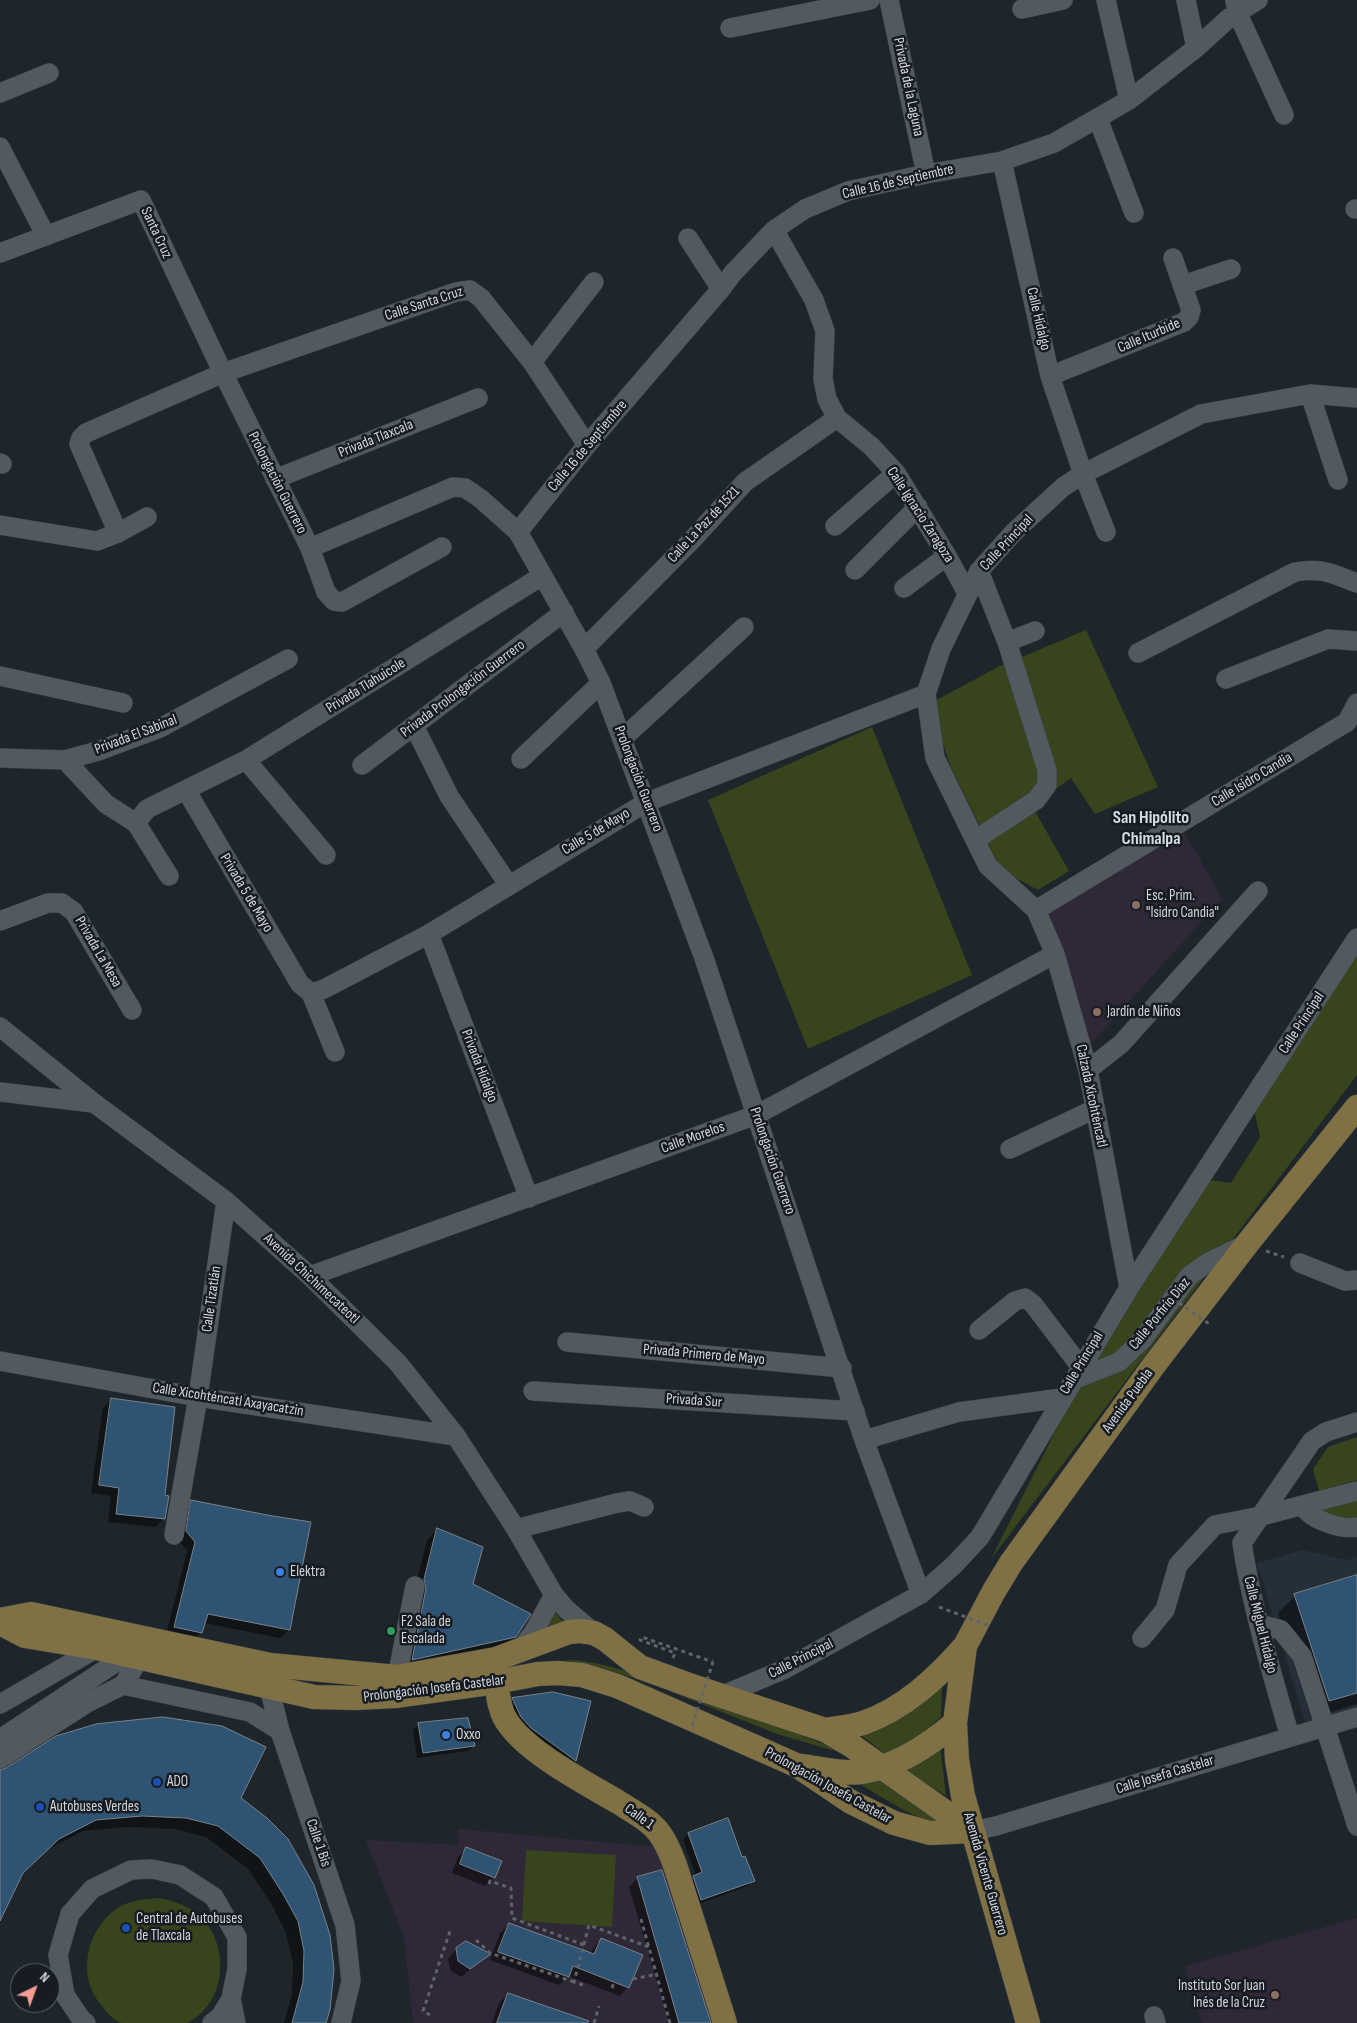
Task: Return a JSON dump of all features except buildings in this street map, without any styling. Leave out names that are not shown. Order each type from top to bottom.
[{"type":"main road","name":"Avenida Puebla","points":[[955,1723],[965,1646],[1011,1562],[1154,1365],[1247,1244],[1357,1108]]},
{"type":"main road","name":"Prolongación Josefa Castelar","points":[[0,1621],[31,1614],[269,1676],[314,1697],[356,1698],[395,1696],[496,1670],[519,1651],[569,1632],[580,1631],[594,1634],[605,1639],[640,1667],[824,1730],[884,1767],[972,1831]]},
{"type":"main road","name":"Prolongación Josefa Castelar","points":[[0,1621],[25,1636],[97,1648],[133,1657],[269,1676],[397,1677],[496,1670],[538,1674],[582,1675],[602,1680],[796,1765],[851,1802],[894,1824],[930,1832],[972,1831]]},
{"type":"main road","points":[[824,1730],[862,1723],[892,1709],[919,1692],[944,1671],[965,1646]]},
{"type":"main road","points":[[602,1680],[609,1670],[615,1647]]},
{"type":"main road","name":"Calle 1","points":[[496,1670],[503,1713],[514,1731],[563,1769],[641,1817],[659,1832],[670,1850],[676,1865],[725,2023]]},
{"type":"main road","points":[[796,1765],[839,1772],[860,1772],[884,1767],[909,1756],[933,1741],[955,1723]]},
{"type":"main road","name":"Avenida Vicente Guerrero","points":[[955,1723],[957,1760],[963,1796],[1028,2023]]},
{"type":"street","points":[[730,28],[870,0]]},
{"type":"street","name":"Privada de la Laguna","points":[[889,0],[926,174]]},
{"type":"street","points":[[1022,9],[1063,0]]},
{"type":"street","points":[[1106,0],[1129,100]]},
{"type":"street","points":[[1186,0],[1196,48]]},
{"type":"street","name":"Calle 16 de Septiembre","points":[[518,532],[587,444],[721,290],[733,273],[774,230],[805,209],[848,191],[926,174],[1002,161],[1054,143],[1129,100],[1196,48],[1236,6],[1258,0]]},
{"type":"street","points":[[1236,6],[1284,115]]},
{"type":"street","points":[[0,93],[49,73]]},
{"type":"street","points":[[1098,119],[1134,213]]},
{"type":"street","points":[[0,147],[46,236]]},
{"type":"street","name":"Calle Hidalgo","points":[[1002,161],[1050,376],[1083,474],[1106,532]]},
{"type":"street","name":"Santa Cruz","points":[[0,253],[141,200],[223,373]]},
{"type":"street","name":"Calle Ignacio Zaragoza","points":[[774,230],[814,300],[826,331],[823,379],[827,399],[837,418],[872,447],[896,473],[947,556],[967,593]]},
{"type":"street","points":[[688,238],[721,290]]},
{"type":"street","name":"Calle Iturbide","points":[[1050,376],[1184,322],[1189,317],[1191,310],[1174,258]]},
{"type":"street","points":[[1183,285],[1231,269]]},
{"type":"street","points":[[532,362],[594,282]]},
{"type":"street","name":"Calle Santa Cruz","points":[[223,373],[456,292],[470,290],[481,298],[532,362],[587,444]]},
{"type":"street","points":[[118,533],[79,444],[81,438],[86,433],[223,373]]},
{"type":"street","name":"Prolongación Guerrero","points":[[223,373],[310,548],[453,487],[465,488],[481,499],[518,532],[564,612],[601,683],[704,958],[842,1368],[864,1440],[921,1594]]},
{"type":"street","points":[[1310,394],[1338,480]]},
{"type":"street","name":"Calle Principal","points":[[1036,910],[988,866],[935,758],[926,694],[941,649],[979,571],[1014,532],[1064,487],[1083,474],[1202,414],[1310,394],[1357,398]]},
{"type":"street","name":"Privada Tlaxcala","points":[[275,479],[478,398]]},
{"type":"street","name":"Calle La Paz de 1521","points":[[584,648],[691,541],[745,482],[837,418]]},
{"type":"street","points":[[835,526],[896,473]]},
{"type":"street","points":[[855,570],[918,507]]},
{"type":"street","points":[[0,525],[97,541],[118,533],[147,517]]},
{"type":"street","points":[[310,548],[326,592],[334,601],[342,602],[442,547]]},
{"type":"street","points":[[904,588],[947,556]]},
{"type":"street","points":[[1138,653],[1295,572],[1311,569],[1357,583]]},
{"type":"street","points":[[976,840],[1036,800],[1047,785],[1047,770],[1007,642],[979,571]]},
{"type":"street","name":"Privada Tlahuicole","points":[[136,823],[147,809],[246,760],[542,576]]},
{"type":"street","name":"Privada Prolongación Guerrero","points":[[362,765],[564,612]]},
{"type":"street","points":[[622,739],[744,627]]},
{"type":"street","points":[[1007,642],[1035,631]]},
{"type":"street","points":[[1226,679],[1328,639],[1357,641]]},
{"type":"street","name":"Privada El Sabinal","points":[[0,758],[65,760],[98,751],[160,728],[288,660]]},
{"type":"street","points":[[0,676],[123,703]]},
{"type":"street","points":[[521,758],[601,683]]},
{"type":"street","name":"Calle 5 de Mayo","points":[[311,993],[324,989],[429,934],[508,884],[647,802],[926,694]]},
{"type":"street","name":"Calle Isidro Candia","points":[[1036,910],[1347,722],[1357,703]]},
{"type":"street","points":[[414,726],[449,796],[508,884]]},
{"type":"street","points":[[65,760],[106,804],[136,823],[170,876]]},
{"type":"street","points":[[246,760],[326,854]]},
{"type":"street","name":"Privada 5 de Mayo","points":[[186,790],[300,984],[311,993],[335,1052]]},
{"type":"street","points":[[1088,1070],[1121,1044],[1258,890]]},
{"type":"street","name":"Privada La Mesa","points":[[0,921],[48,903],[62,903],[74,912],[132,1010]]},
{"type":"street","name":"Calzada Xicohténcatl","points":[[1036,910],[1055,954],[1088,1070],[1129,1288]]},
{"type":"street","name":"Privada Hidalgo","points":[[429,934],[529,1198]]},
{"type":"street","name":"Calle Principal","points":[[723,1695],[785,1669],[921,1594],[954,1565],[980,1537],[1076,1373],[1129,1288],[1357,938]]},
{"type":"street","name":"Calle Morelos","points":[[310,1276],[756,1115],[1055,954]]},
{"type":"street","name":"Avenida Chichimecateotl","points":[[0,1027],[94,1103],[226,1201],[310,1276],[398,1363],[456,1436],[516,1529],[554,1595],[566,1609],[594,1634]]},
{"type":"street","points":[[0,1092],[94,1103]]},
{"type":"street","points":[[1010,1148],[1095,1109]]},
{"type":"street","name":"Calle Tizatlán","points":[[174,1535],[198,1396],[226,1201]]},
{"type":"street","name":"Calle Porfirio Díaz","points":[[1076,1373],[1119,1362],[1142,1339],[1189,1276],[1206,1263],[1247,1244]]},
{"type":"street","points":[[1300,1263],[1345,1281],[1357,1280]]},
{"type":"street","points":[[979,1330],[1015,1301],[1025,1298],[1033,1304],[1076,1373]]},
{"type":"street","name":"Privada Primero de Mayo","points":[[567,1342],[842,1368]]},
{"type":"street","name":"Calle Xicohténcatl Axayacatzin","points":[[0,1360],[198,1396],[456,1436]]},
{"type":"street","name":"Privada Sur","points":[[533,1391],[856,1411]]},
{"type":"street","points":[[864,1440],[959,1412],[1062,1398]]},
{"type":"street","name":"Calle Miguel Hidalgo","points":[[1290,1737],[1259,1624],[1242,1543],[1312,1442],[1326,1432],[1357,1422]]},
{"type":"street","points":[[1142,1638],[1165,1610],[1178,1565],[1215,1525],[1303,1506],[1357,1491]]},
{"type":"street","points":[[516,1529],[617,1503],[630,1501],[644,1507]]},
{"type":"street","points":[[1303,1506],[1307,1512],[1324,1522],[1352,1528],[1357,1527]]},
{"type":"street","points":[[397,1677],[414,1586]]},
{"type":"street","points":[[519,1651],[533,1632],[554,1595]]},
{"type":"street","points":[[1259,1624],[1281,1630],[1302,1656],[1357,1826]]},
{"type":"street","points":[[0,1704],[97,1648]]},
{"type":"street","points":[[123,1685],[133,1657]]},
{"type":"street","points":[[0,1739],[133,1657]]},
{"type":"street","points":[[250,1712],[269,1676]]},
{"type":"street","name":"Calle 1 Bis","points":[[269,1676],[280,1730],[345,1925],[351,1981],[342,2023]]},
{"type":"street","points":[[0,1759],[87,1703],[123,1685],[250,1712],[280,1730]]},
{"type":"street","name":"Calle Josefa Castelar","points":[[972,1831],[996,1826],[1290,1737],[1326,1728],[1357,1717]]},
{"type":"street","points":[[86,2023],[82,2020],[66,1995],[58,1955],[70,1914],[92,1889],[131,1870],[152,1869],[180,1875],[214,1897],[237,1937],[237,1970],[231,1999],[220,2017],[212,2023]]},
{"type":"street","points":[[231,1999],[236,2023]]},
{"type":"path","points":[[1247,1244],[1300,1263]]},
{"type":"path","points":[[1179,1303],[1211,1325]]},
{"type":"path","points":[[939,1607],[990,1626]]},
{"type":"path","points":[[675,1653],[640,1640],[642,1636],[713,1662],[692,1726]]},
{"type":"path","points":[[489,1884],[490,1881],[510,1888],[512,1918],[584,1945]]},
{"type":"path","points":[[641,1919],[670,2023]]},
{"type":"path","points":[[574,1982],[589,1925],[649,1947]]},
{"type":"path","points":[[430,2015],[422,2011],[450,1931]]},
{"type":"path","points":[[476,1940],[490,1953],[583,1985]]},
{"type":"path","points":[[633,1979],[656,1974]]},
{"type":"path","points":[[612,1988],[614,1982]]},
{"type":"path","points":[[594,2023],[599,2006]]},
{"type":"shaded area","name":"Esc. Prim. \"Isidro Candia\"","points":[[1183,829],[1222,899],[1086,1049],[1045,911]]},
{"type":"shaded area","points":[[1303,1550],[1347,1560],[1357,1556],[1357,1708],[1306,1725],[1257,1563]]},
{"type":"shaded area","points":[[458,1829],[656,1847],[665,1869],[711,2023],[413,2023],[404,1938],[366,1840],[458,1845]]},
{"type":"shaded area","name":"Instituto Sor Juan Inés de la Cruz","points":[[1357,1918],[1357,2023],[1202,2023],[1185,1966]]},
{"type":"green space","points":[[1086,630],[1158,787],[1095,814],[1071,778],[1032,806],[1069,871],[1038,890],[1001,870],[951,767],[929,704],[998,667]]},
{"type":"green space","points":[[872,727],[972,975],[808,1049],[708,800]]},
{"type":"green space","points":[[1357,950],[1357,1075],[991,1559],[1076,1390],[1209,1180],[1231,1183],[1260,1137],[1254,1108]]},
{"type":"green space","points":[[1357,1437],[1357,1480],[1319,1491],[1313,1469],[1328,1447]]},
{"type":"green space","points":[[1357,1494],[1357,1520],[1324,1520],[1311,1507]]},
{"type":"green space","points":[[552,1610],[570,1629],[547,1631]]},
{"type":"green space","points":[[564,1660],[589,1662],[613,1667],[782,1727],[853,1756],[780,1735],[619,1673]]},
{"type":"green space","points":[[942,1688],[941,1717],[908,1746],[887,1755],[862,1736],[884,1728],[905,1716]]},
{"type":"green space","points":[[940,1744],[946,1796],[906,1769]]},
{"type":"green space","points":[[880,1777],[945,1825],[912,1814],[856,1782]]},
{"type":"green space","points":[[526,1850],[616,1855],[612,1927],[522,1921]]},
{"type":"green space","points":[[160,1898],[192,1910],[211,1929],[220,1959],[220,1974],[216,1989],[210,2003],[200,2014],[187,2023],[122,2023],[108,2013],[94,1994],[89,1982],[88,1955],[98,1929],[116,1909],[131,1902]]},
{"type":"place","name":"Esc. Prim. \"Isidro Candia\"","points":[[1136,905]]},
{"type":"place","name":"Jardín de Niños","points":[[1097,1012]]},
{"type":"place","name":"Elektra","points":[[280,1572]]},
{"type":"place","name":"F2 Sala de Escalada","points":[[391,1631]]},
{"type":"place","name":"Oxxo","points":[[446,1735]]},
{"type":"place","name":"ADO","points":[[157,1782]]},
{"type":"place","name":"Autobuses Verdes","points":[[40,1807]]},
{"type":"place","name":"Central de Autobuses de Tlaxcala","points":[[126,1928]]},
{"type":"place","name":"Instituto Sor Juan Inés de la Cruz","points":[[1275,1995]]},
{"type":"district","name":"San Hipólito Chimalpa","points":[[1151,828]]}]
